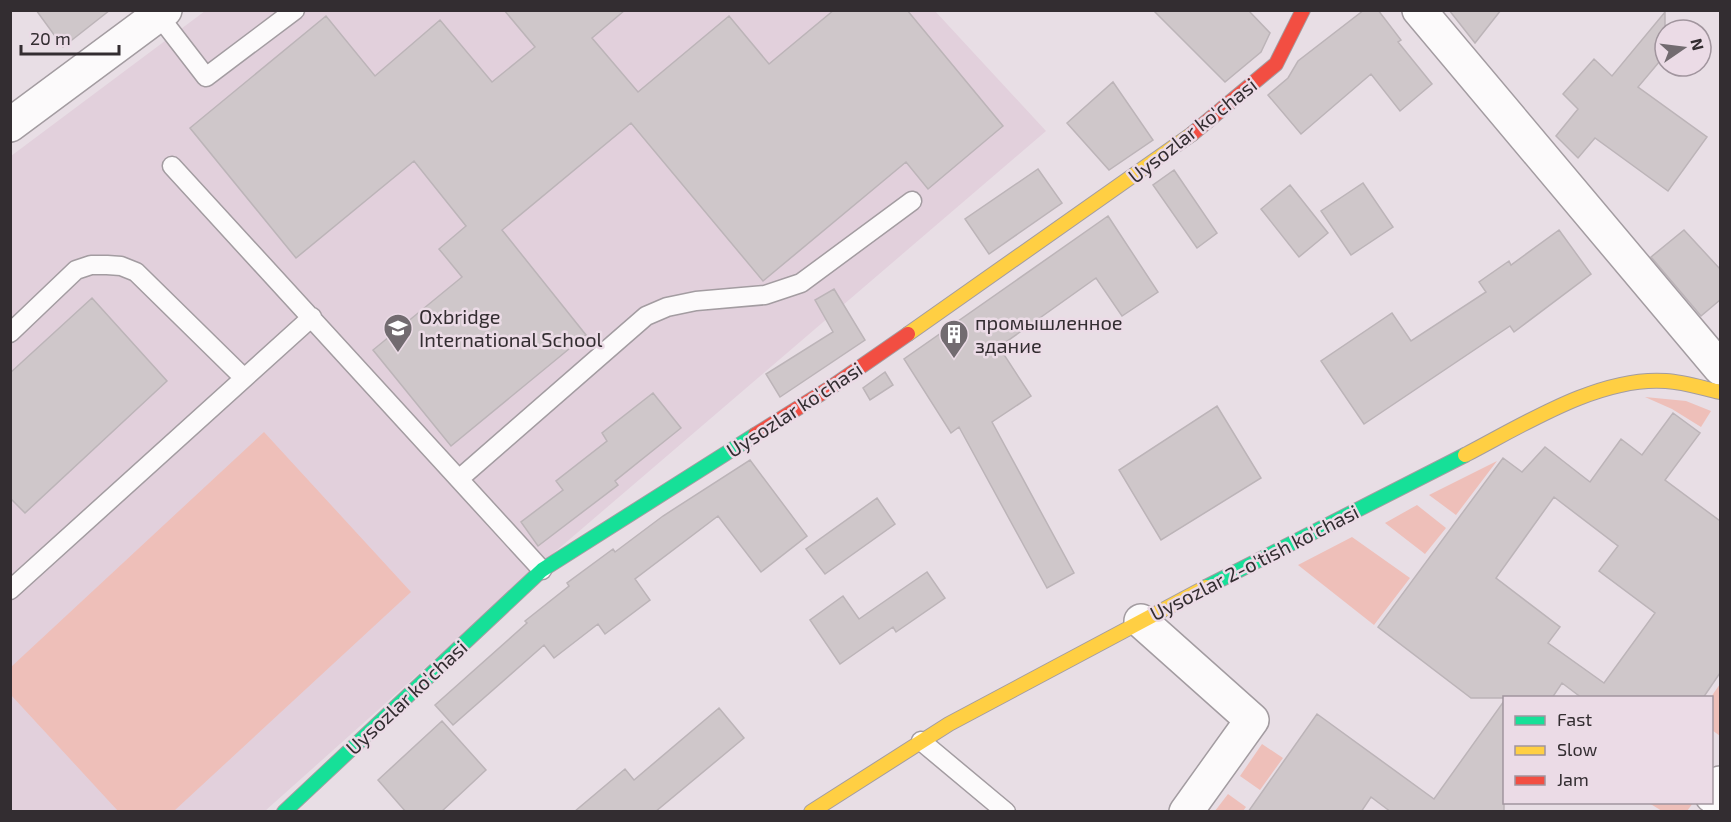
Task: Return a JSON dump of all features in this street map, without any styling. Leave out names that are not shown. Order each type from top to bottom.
[{"type":"street","name":"Uysozlar ko'chasi","points":[[284,812],[542,570],[830,388],[1186,139],[1276,64],[1304,10]]},
{"type":"street","points":[[1419,10],[1720,368]]},
{"type":"street","points":[[10,125],[160,12]]},
{"type":"street","name":"Uysozlar 2-o'tish ko'chasi","points":[[811,812],[949,724],[1141,621],[1578,397],[1604,388],[1634,382],[1666,381],[1720,392]]},
{"type":"street","points":[[1141,621],[1252,720],[1186,812]]},
{"type":"lane","points":[[160,12],[206,78],[295,10]]},
{"type":"lane","points":[[172,166],[542,570]]},
{"type":"lane","points":[[459,479],[646,316],[696,301],[765,295],[801,283],[912,201]]},
{"type":"lane","points":[[10,333],[76,270],[91,265],[121,266],[136,272],[243,377]]},
{"type":"lane","points":[[10,590],[312,317]]},
{"type":"lane","points":[[921,741],[1006,812]]},
{"type":"shaded area","name":"Oxbridge International School","points":[[205,11],[935,11],[1046,131],[556,551],[265,811],[11,812],[11,156]]},
{"type":"shaded area","points":[[1645,397],[1686,401],[1711,411],[1701,427],[1672,409]]},
{"type":"shaded area","points":[[264,432],[411,592],[174,811],[118,811],[11,695],[11,667]]},
{"type":"shaded area","points":[[1497,461],[1456,515],[1429,495]]},
{"type":"shaded area","points":[[1417,505],[1446,528],[1425,554],[1385,523]]},
{"type":"shaded area","points":[[1352,537],[1410,578],[1374,625],[1298,565]]},
{"type":"shaded area","points":[[1720,684],[1720,736],[1713,731],[1712,696]]},
{"type":"shaded area","points":[[1262,744],[1283,758],[1260,790],[1240,776]]},
{"type":"shaded area","points":[[1228,794],[1246,807],[1243,811],[1215,811]]},
{"type":"shaded area","points":[[1651,804],[1692,804],[1687,811],[1662,811]]},
{"type":"building","points":[[36,10],[110,10],[63,47]]},
{"type":"building","points":[[504,10],[625,10],[592,38],[638,92],[729,16],[769,64],[834,10],[907,10],[1003,126],[928,189],[906,162],[763,281],[631,123],[502,230],[586,335],[451,446],[373,350],[462,277],[439,249],[466,226],[414,161],[296,258],[190,128],[326,16],[375,76],[440,20],[492,82],[535,47]]},
{"type":"building","points":[[1153,10],[1248,10],[1270,33],[1261,52],[1225,82]]},
{"type":"building","points":[[1364,10],[1378,10],[1401,40],[1398,42],[1432,84],[1400,111],[1371,74],[1301,134],[1268,95],[1288,78],[1298,61]]},
{"type":"building","points":[[1449,10],[1501,10],[1475,43]]},
{"type":"building","points":[[1653,26],[1653,69],[1638,87],[1707,137],[1668,191],[1595,138],[1578,158],[1556,136],[1578,109],[1563,94],[1594,59],[1612,76]]},
{"type":"building","points":[[1113,82],[1153,140],[1109,170],[1067,123]]},
{"type":"building","points":[[1038,169],[1062,203],[989,254],[965,219]]},
{"type":"building","points":[[1174,170],[1217,233],[1197,248],[1153,185]]},
{"type":"building","points":[[1363,183],[1393,227],[1351,255],[1321,211]]},
{"type":"building","points":[[1290,185],[1328,233],[1299,257],[1261,209]]},
{"type":"building","points":[[1108,216],[1158,292],[1122,316],[1096,278],[999,347],[1031,396],[992,422],[1074,573],[1047,588],[959,427],[951,433],[904,359]]},
{"type":"building","points":[[1559,230],[1591,274],[1514,332],[1510,326],[1364,424],[1321,361],[1392,313],[1411,341],[1486,292],[1479,282],[1509,261],[1511,265]]},
{"type":"building","points":[[1684,230],[1720,269],[1720,300],[1701,316],[1651,257]]},
{"type":"building","points":[[834,289],[865,340],[780,397],[766,374],[833,332],[815,300]]},
{"type":"building","points":[[92,298],[167,381],[25,513],[10,498],[10,373]]},
{"type":"building","points":[[885,372],[893,385],[870,400],[863,388]]},
{"type":"building","points":[[653,393],[681,428],[615,481],[618,485],[538,546],[521,522],[563,490],[556,481],[607,441],[602,433]]},
{"type":"building","points":[[1217,406],[1261,478],[1161,540],[1119,470]]},
{"type":"building","points":[[1673,413],[1700,433],[1665,480],[1720,521],[1720,673],[1704,696],[1579,696],[1562,683],[1553,696],[1471,698],[1378,627],[1503,458],[1522,472],[1545,447],[1590,482],[1621,439],[1642,455]],"holes":[[[1554,497],[1618,546],[1599,571],[1655,613],[1604,683],[1548,643],[1560,627],[1496,578]]]},
{"type":"building","points":[[750,460],[807,536],[761,572],[718,516],[635,579],[650,600],[605,634],[598,624],[554,658],[544,645],[453,725],[435,705],[527,623],[525,621],[569,586],[567,583],[613,549],[615,552],[663,516]]},
{"type":"building","points":[[877,498],[895,524],[825,574],[806,549]]},
{"type":"building","points":[[927,572],[945,598],[896,632],[893,627],[840,664],[810,620],[843,596],[859,619]]},
{"type":"building","points":[[1503,702],[1504,812],[1391,812],[1371,797],[1361,812],[1248,812],[1317,714],[1434,799]]},
{"type":"building","points":[[719,708],[744,738],[655,812],[574,812],[625,769],[634,780]]},
{"type":"building","points":[[442,721],[486,770],[441,812],[406,812],[378,780]]},
{"type":"traffic: fast","points":[[284,812],[542,570],[755,435]]},
{"type":"traffic: fast","points":[[1206,587],[1465,455]]},
{"type":"traffic: slow","points":[[908,334],[1192,134]]},
{"type":"traffic: slow","points":[[1465,455],[1536,417],[1588,394],[1614,386],[1666,381],[1720,392]]},
{"type":"traffic: slow","points":[[811,812],[949,724],[1206,587]]},
{"type":"traffic: jam","points":[[1192,134],[1276,64],[1303,10]]},
{"type":"traffic: jam","points":[[755,435],[830,388],[908,334]]},
{"type":"place","name":"Oxbridge International School","points":[[398,354]]},
{"type":"place","name":"промышленное здание","points":[[954,360]]}]
